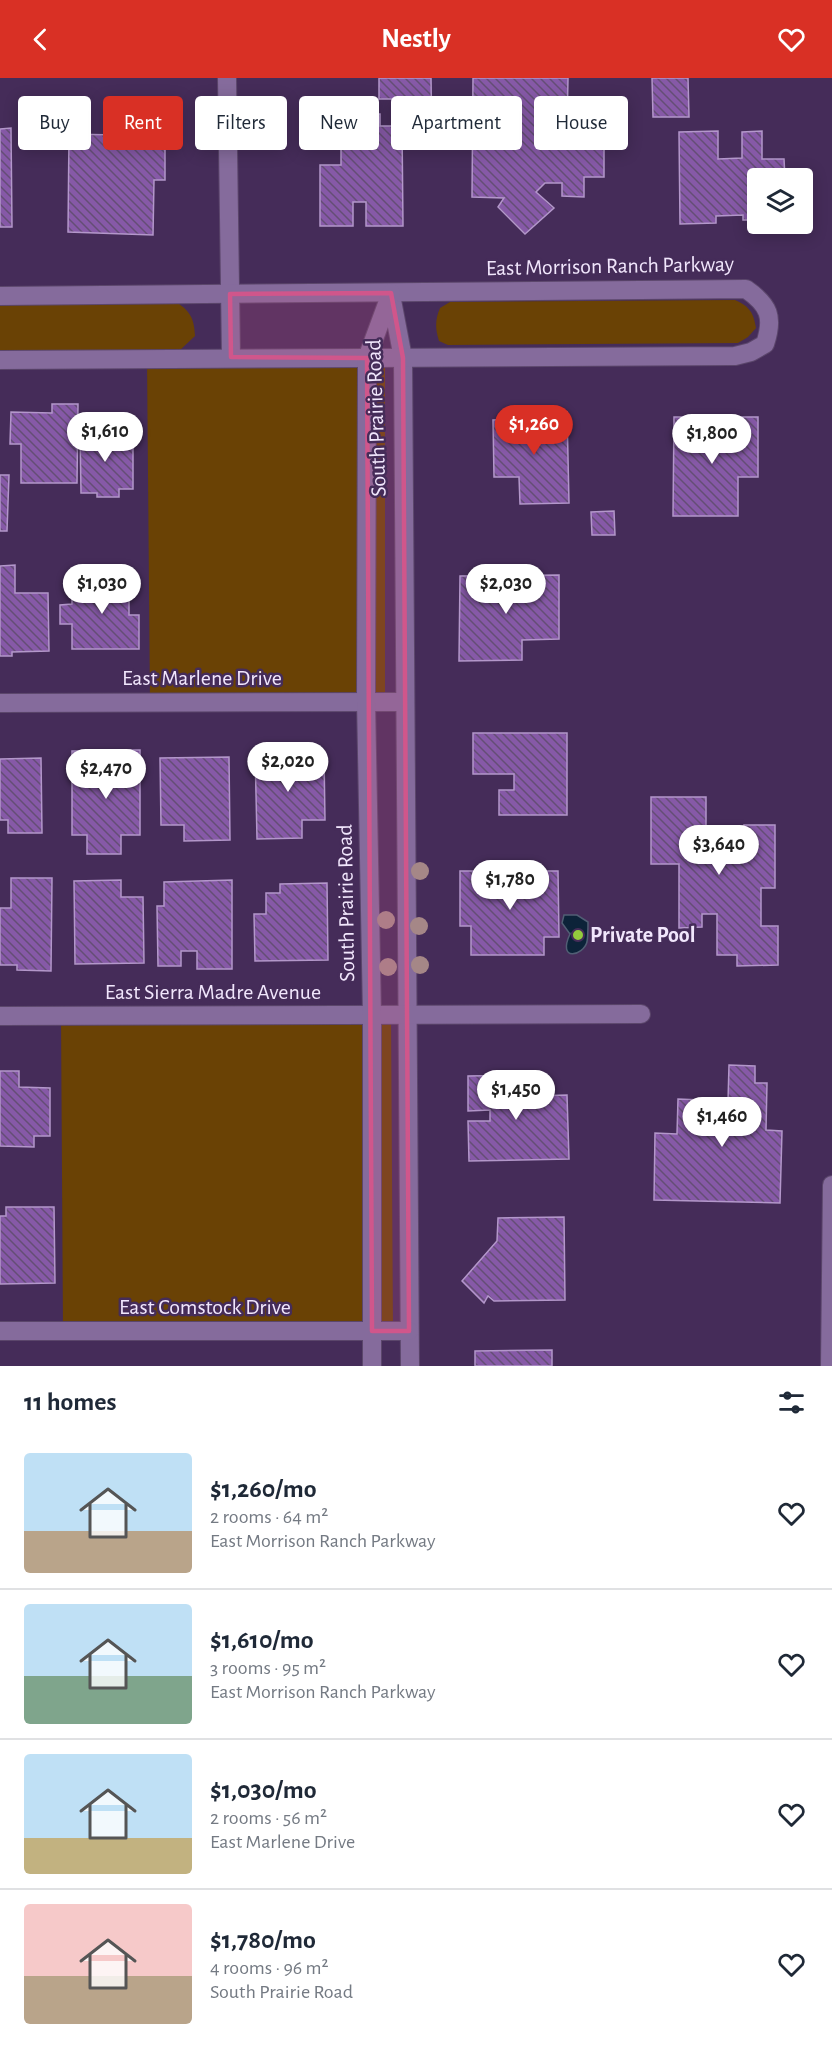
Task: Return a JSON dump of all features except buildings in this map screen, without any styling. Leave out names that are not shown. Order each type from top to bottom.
[{"type":"street","points":[[226,78],[231,357]]},
{"type":"street","name":"East Morrison Ranch Parkway","points":[[0,296],[746,289],[760,298],[768,313],[771,327],[765,344],[751,352],[735,356],[0,360]]},
{"type":"street","name":"South Prairie Road","points":[[372,1366],[372,1015],[366,701],[367,358],[391,293]]},
{"type":"street","name":"South Prairie Road","points":[[391,293],[403,358],[410,1366]]},
{"type":"street","name":"East Marlene Drive","points":[[0,703],[405,702]]},
{"type":"street","name":"East Sierra Madre Avenue","points":[[0,1016],[641,1014]]},
{"type":"street","points":[[830,1366],[832,1185]]},
{"type":"street","name":"East Comstock Drive","points":[[0,1331],[409,1331]]},
{"type":"highlighted area","points":[[391,293],[403,358],[409,1331],[372,1331],[367,358],[231,357],[230,294]]},
{"type":"shaded area","points":[[735,300],[750,311],[756,328],[738,343],[448,345],[439,341],[436,328],[440,308],[450,302]]},
{"type":"shaded area","points":[[179,304],[192,318],[195,336],[179,351],[0,351],[0,305]]},
{"type":"shaded area","points":[[147,358],[385,359],[385,702],[150,702]]},
{"type":"shaded area","points":[[391,1015],[393,1331],[63,1331],[61,1016]]},
{"type":"water","name":"Private Pool","points":[[564,915],[577,915],[588,922],[587,942],[581,951],[576,953],[569,953],[567,949],[570,934],[562,923]]},
{"type":"place","name":"Private Pool","points":[[578,935]]}]
